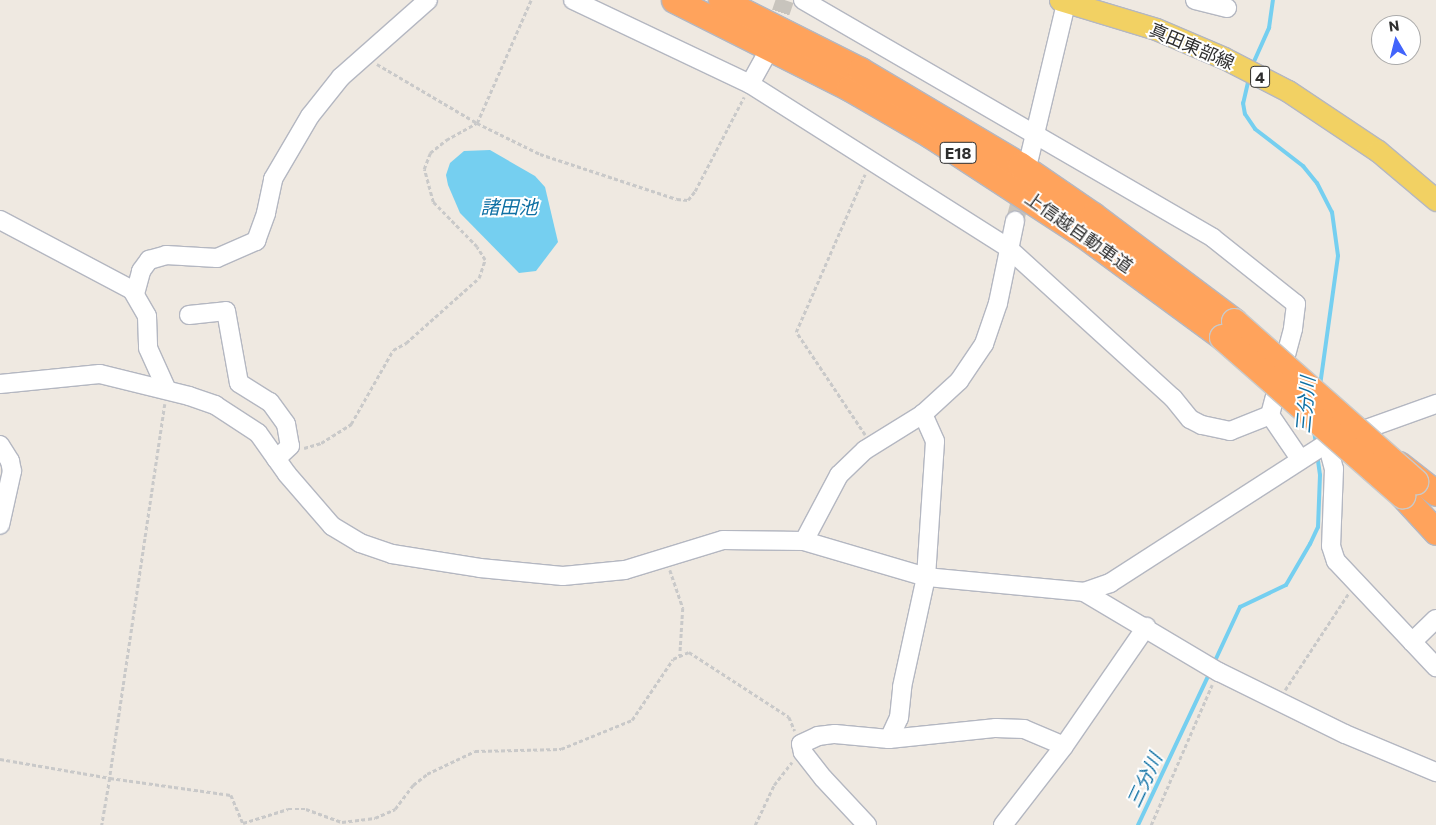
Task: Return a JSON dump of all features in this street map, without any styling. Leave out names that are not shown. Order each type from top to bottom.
[{"type":"highway","name":"上信越自動車道","points":[[674,0],[849,88],[938,140],[1228,329],[1384,452],[1418,487],[1436,532]]},
{"type":"highway","name":"上信越自動車道","points":[[721,0],[860,70],[1020,166],[1093,215],[1436,503]]},
{"type":"main road","name":"真田東部線","points":[[1064,1],[1156,29],[1224,58],[1288,91],[1378,151],[1436,200]]},
{"type":"street","points":[[135,294],[141,271],[149,260],[166,255],[217,258],[256,241],[266,213],[273,179],[298,132],[341,77],[428,0]]},
{"type":"street","points":[[573,0],[750,84],[1008,248],[1173,398],[1190,419],[1202,426],[1230,431],[1270,415]]},
{"type":"street","points":[[803,0],[1213,238],[1296,304],[1293,329],[1270,415],[1300,458]]},
{"type":"street","points":[[1195,0],[1227,8]]},
{"type":"street","points":[[1029,159],[1064,1]]},
{"type":"street","points":[[750,84],[764,59]]},
{"type":"street","points":[[0,220],[135,294],[147,316],[148,348],[167,390]]},
{"type":"street","points":[[804,542],[839,475],[872,446],[923,414],[959,381],[984,344],[998,304],[1015,221]]},
{"type":"street","points":[[189,314],[226,310],[239,383],[261,395],[279,411],[290,446],[276,459]]},
{"type":"street","points":[[0,384],[100,374],[190,396],[241,419],[258,432],[276,459],[332,526],[360,543],[392,554],[503,571],[563,576],[625,570],[667,559],[723,540],[804,542],[926,577],[1084,592],[1219,672],[1345,734],[1436,772]]},
{"type":"street","points":[[1084,592],[1110,583],[1225,511],[1300,458],[1327,443],[1432,409]]},
{"type":"street","points":[[889,739],[899,718],[902,687],[926,577],[935,441],[923,414]]},
{"type":"street","points":[[1327,443],[1334,468],[1331,546],[1336,561],[1436,668]]},
{"type":"street","points":[[0,445],[10,461],[12,471],[0,525]]},
{"type":"street","points":[[1412,642],[1436,619]]},
{"type":"street","points":[[1003,825],[1064,746],[1146,627]]},
{"type":"street","points":[[867,825],[802,748],[818,736],[835,734],[889,739],[996,728],[1024,730],[1064,746]]},
{"type":"path","points":[[290,446],[302,449],[321,443],[351,424],[393,350],[406,343],[479,278],[485,260],[477,247],[433,202],[424,168],[436,148],[477,123],[531,0]]},
{"type":"path","points":[[365,56],[477,123],[540,154],[677,199],[688,200],[750,84]]},
{"type":"path","points":[[871,161],[796,332],[872,446]]},
{"type":"path","points":[[102,825],[167,390]]},
{"type":"path","points":[[667,559],[683,608],[680,656]]},
{"type":"path","points":[[1278,702],[1356,582]]},
{"type":"path","points":[[0,759],[110,778],[231,795],[243,824],[288,810],[306,809],[342,822],[375,818],[395,808],[413,786],[428,774],[475,752],[561,749],[632,720],[673,659],[689,652],[789,717],[802,748],[774,785],[755,825]]},
{"type":"path","points":[[1151,825],[1219,672]]},
{"type":"water","name":"諸田池","points":[[490,150],[535,176],[545,187],[558,242],[536,271],[519,273],[460,213],[448,185],[446,175],[450,163],[464,151]]},
{"type":"waterway","name":"三分川","points":[[1252,66],[1269,28],[1273,0]]},
{"type":"waterway","name":"三分川","points":[[1249,78],[1243,103],[1245,114],[1255,129],[1303,166],[1317,183],[1332,212],[1338,256],[1320,385]]},
{"type":"waterway","name":"三分川","points":[[1314,429],[1316,445]]},
{"type":"waterway","name":"三分川","points":[[1214,663],[1240,607],[1286,585],[1310,544],[1318,527],[1320,475],[1317,454]]},
{"type":"waterway","name":"三分川","points":[[1138,825],[1210,672]]},
{"type":"tunnel","points":[[772,38],[785,0]]},
{"type":"tunnel","points":[[1015,221],[1024,184]]}]
